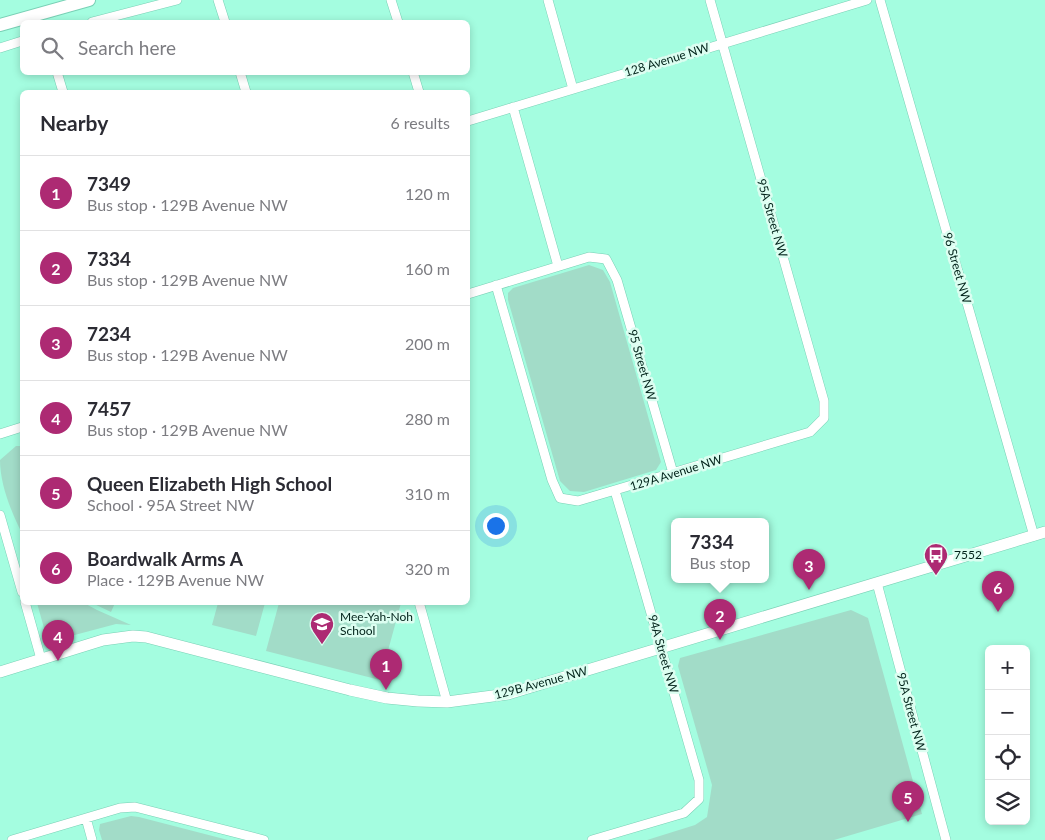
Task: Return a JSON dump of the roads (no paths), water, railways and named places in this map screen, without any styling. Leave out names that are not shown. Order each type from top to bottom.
[{"type":"main road","points":[[41,18],[88,0]]},
{"type":"main road","points":[[0,25],[20,22]]},
{"type":"street","points":[[100,20],[177,0]]},
{"type":"street","points":[[218,0],[224,20]]},
{"type":"street","points":[[391,0],[397,20]]},
{"type":"street","points":[[548,0],[574,88]]},
{"type":"street","name":"95A Street NW","points":[[710,0],[824,400],[824,418],[810,432]]},
{"type":"street","name":"128 Avenue NW","points":[[470,120],[866,0]]},
{"type":"street","name":"96 Street NW","points":[[880,0],[1040,534]]},
{"type":"street","points":[[0,48],[20,42]]},
{"type":"street","points":[[59,75],[62,90]]},
{"type":"street","points":[[241,75],[245,90]]},
{"type":"street","points":[[414,75],[418,90]]},
{"type":"street","points":[[470,293],[558,266],[513,107]]},
{"type":"street","name":"95 Street NW","points":[[558,266],[589,257],[606,259],[617,280],[673,473]]},
{"type":"street","name":"129A Avenue NW","points":[[496,285],[552,480],[560,498],[578,502],[810,432]]},
{"type":"street","points":[[0,434],[20,428]]},
{"type":"street","name":"94A Street NW","points":[[592,840],[684,813],[699,799],[699,780],[615,491]]},
{"type":"street","points":[[0,515],[20,585]]},
{"type":"street","name":"129B Avenue NW","points":[[0,672],[103,640],[133,636],[146,637],[387,698],[447,702],[508,694],[1040,534]]},
{"type":"street","name":"95A Street NW","points":[[877,583],[946,840]]},
{"type":"street","points":[[26,605],[41,659]]},
{"type":"street","points":[[420,605],[447,702]]},
{"type":"street","points":[[12,840],[120,808],[135,807],[264,840]]},
{"type":"street","points":[[86,818],[92,840]]},
{"type":"place","name":"7552","points":[[936,576]]},
{"type":"place","name":"7234","points":[[809,590]]},
{"type":"place","name":"Boardwalk Arms A","points":[[998,612]]},
{"type":"place","name":"7334","points":[[720,640]]},
{"type":"place","name":"Mee-Yah-Noh School","points":[[322,645]]},
{"type":"place","name":"7457","points":[[58,661]]},
{"type":"place","name":"7349","points":[[386,690]]},
{"type":"place","name":"Queen Elizabeth High School","points":[[908,822]]}]
